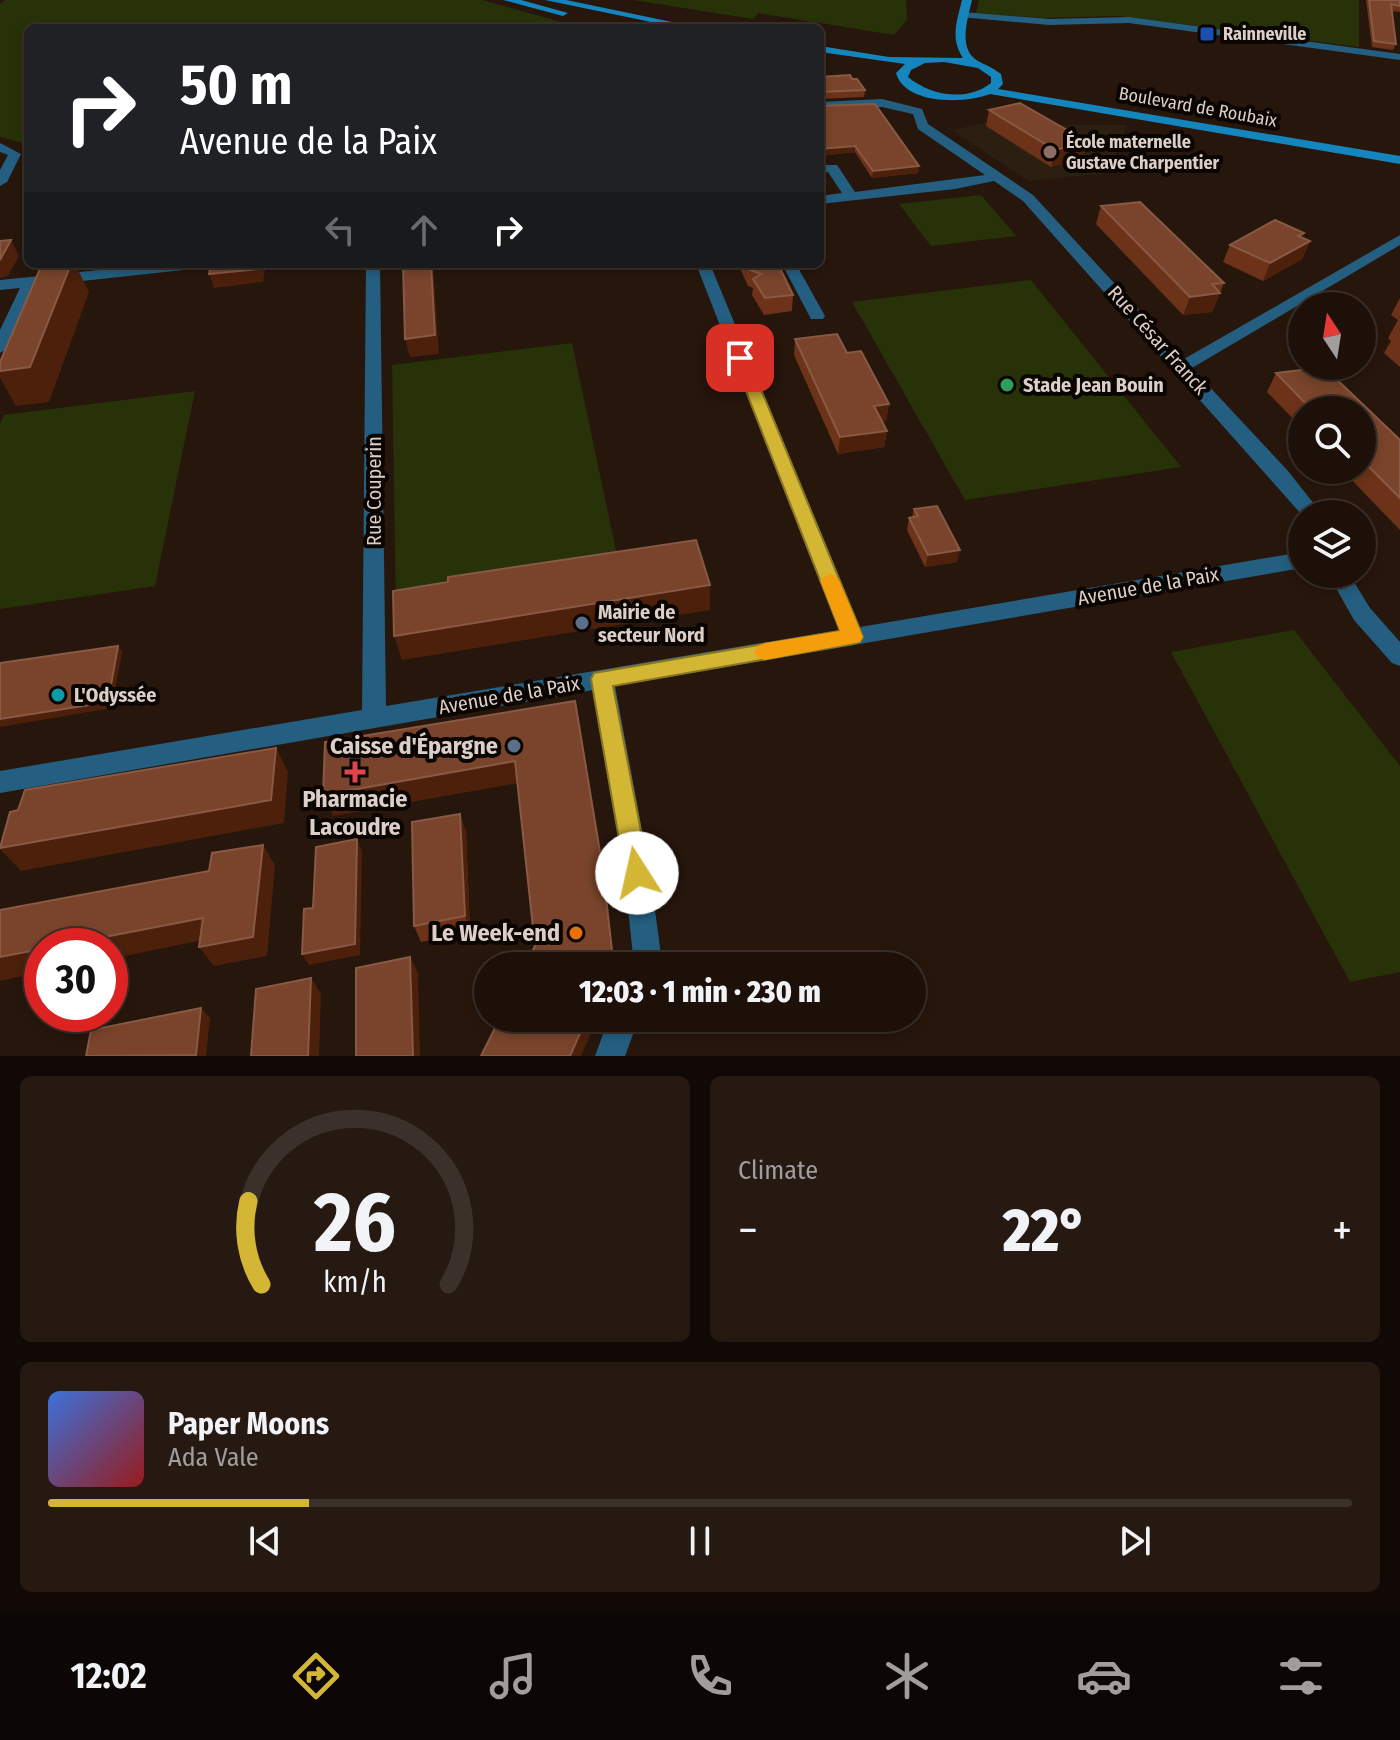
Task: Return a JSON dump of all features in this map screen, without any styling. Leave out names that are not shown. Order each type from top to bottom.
[{"type":"main road","points":[[508,0],[619,24]]},
{"type":"main road","points":[[550,0],[675,24]]},
{"type":"main road","points":[[902,73],[949,50],[958,40],[967,0]]},
{"type":"main road","points":[[824,60],[883,67],[902,73],[908,84],[927,93],[954,97],[994,86],[993,72],[965,56],[958,40]]},
{"type":"main road","points":[[824,50],[904,62],[974,63]]},
{"type":"main road","name":"Boulevard de Roubaix","points":[[994,86],[1086,94],[1400,147]]},
{"type":"main road","name":"Boulevard de Roubaix","points":[[994,86],[1400,160]]},
{"type":"street","points":[[963,15],[1049,22],[1129,20],[1400,57]]},
{"type":"street","name":"Rue César Franck","points":[[824,106],[882,103],[918,112],[922,126],[1028,198],[1300,500]]},
{"type":"street","points":[[0,147],[15,154],[0,182]]},
{"type":"street","points":[[824,169],[832,168],[851,196]]},
{"type":"street","points":[[824,199],[955,185],[995,177]]},
{"type":"street","points":[[1182,367],[1400,239]]},
{"type":"street","points":[[49,280],[54,268]]},
{"type":"street","points":[[0,285],[163,268]]},
{"type":"street","name":"Rue Couperin","points":[[373,268],[374,718]]},
{"type":"street","points":[[705,268],[853,637]]},
{"type":"street","points":[[791,268],[817,316]]},
{"type":"street","points":[[0,348],[30,282]]},
{"type":"street","name":"Avenue de la Paix","points":[[0,782],[1288,562]]},
{"type":"street","points":[[1346,588],[1362,614],[1400,657]]},
{"type":"street","points":[[602,679],[637,873],[647,952]]},
{"type":"street","points":[[610,1056],[619,1032]]},
{"type":"shaded area","name":"École maternelle Gustave Charpentier","points":[[1013,117],[1055,125],[1127,125],[1109,173],[1028,181],[952,130]]},
{"type":"green space","points":[[5,0],[482,0],[569,24],[24,24],[24,143],[0,137],[0,4]]},
{"type":"green space","points":[[633,0],[906,0],[907,20],[894,35],[758,13],[753,19]]},
{"type":"green space","points":[[979,0],[1359,0],[1359,47],[1119,16],[1042,18],[976,13]]},
{"type":"green space","points":[[981,195],[1016,236],[931,246],[899,204]]},
{"type":"green space","name":"Stade Jean Bouin","points":[[1031,280],[1181,467],[965,500],[852,302]]},
{"type":"green space","points":[[572,343],[621,574],[396,609],[392,365]]},
{"type":"green space","points":[[195,391],[155,586],[0,609],[0,424],[4,415]]},
{"type":"green space","points":[[1294,630],[1400,766],[1400,972],[1350,982],[1171,652]]},
{"type":"building","points":[[1369,0],[1400,0],[1400,6],[1391,4],[1396,44],[1374,41]]},
{"type":"building","points":[[850,75],[865,90],[824,92],[824,77]]},
{"type":"building","points":[[1020,103],[1088,142],[1055,150],[989,110]]},
{"type":"building","points":[[875,104],[919,166],[873,171],[855,146],[824,149],[824,106]]},
{"type":"building","points":[[1140,202],[1224,283],[1212,284],[1220,293],[1190,297],[1101,206]]},
{"type":"building","points":[[1275,220],[1304,233],[1298,236],[1310,241],[1270,263],[1230,245]]},
{"type":"building","points":[[11,240],[0,260],[0,241]]},
{"type":"building","points":[[40,268],[69,268],[30,367],[0,371],[0,362]]},
{"type":"building","points":[[210,268],[259,268],[259,269],[209,274]]},
{"type":"building","points":[[403,268],[431,268],[435,335],[405,339]]},
{"type":"building","points":[[780,268],[793,295],[765,298],[753,279],[761,274],[748,269]]},
{"type":"building","points":[[837,334],[847,353],[861,351],[889,404],[874,406],[887,431],[840,437],[795,339]]},
{"type":"building","points":[[1288,372],[1288,380],[1337,380],[1354,396],[1298,396],[1276,373]]},
{"type":"building","points":[[1376,417],[1400,440],[1400,498],[1376,474]]},
{"type":"building","points":[[937,506],[960,550],[928,555],[909,518],[918,516],[914,509]]},
{"type":"building","points":[[696,540],[710,585],[394,636],[393,591],[448,582],[448,577]]},
{"type":"building","name":"L'Odyssée","points":[[118,646],[108,702],[0,719],[0,663]]},
{"type":"building","points":[[575,701],[603,870],[612,952],[532,952],[535,946],[515,761],[323,795],[325,742]]},
{"type":"building","points":[[276,748],[271,800],[0,848],[10,812],[18,810],[25,790]]},
{"type":"building","points":[[460,814],[465,916],[414,926],[412,822]]},
{"type":"building","points":[[357,839],[355,944],[302,954],[304,909],[313,908],[316,847]]},
{"type":"building","points":[[263,845],[253,937],[199,947],[203,918],[128,932],[128,928],[24,928],[24,952],[0,957],[0,910],[209,871],[212,853]]},
{"type":"building","points":[[410,957],[413,1056],[356,1056],[356,968]]},
{"type":"building","points":[[311,978],[308,1056],[251,1056],[256,989]]},
{"type":"building","points":[[201,1008],[196,1055],[86,1056],[91,1032],[128,1032],[128,1023]]},
{"type":"building","points":[[493,1032],[581,1032],[570,1056],[481,1056]]},
{"type":"slow traffic","points":[[765,652],[853,637],[830,580]]},
{"type":"place","name":"Rainneville","points":[[1207,34]]},
{"type":"place","name":"École maternelle Gustave Charpentier","points":[[1050,152]]},
{"type":"place","name":"Stade Jean Bouin","points":[[1007,385]]},
{"type":"place","name":"Mairie de secteur Nord","points":[[582,623]]},
{"type":"place","name":"L'Odyssée","points":[[58,695]]},
{"type":"place","name":"Caisse d'Épargne","points":[[514,746]]},
{"type":"place","name":"Pharmacie Lacoudre","points":[[355,772]]},
{"type":"place","name":"Le Week-end","points":[[576,933]]},
{"type":"route","points":[[637,873],[602,679],[853,637],[740,358]]}]
